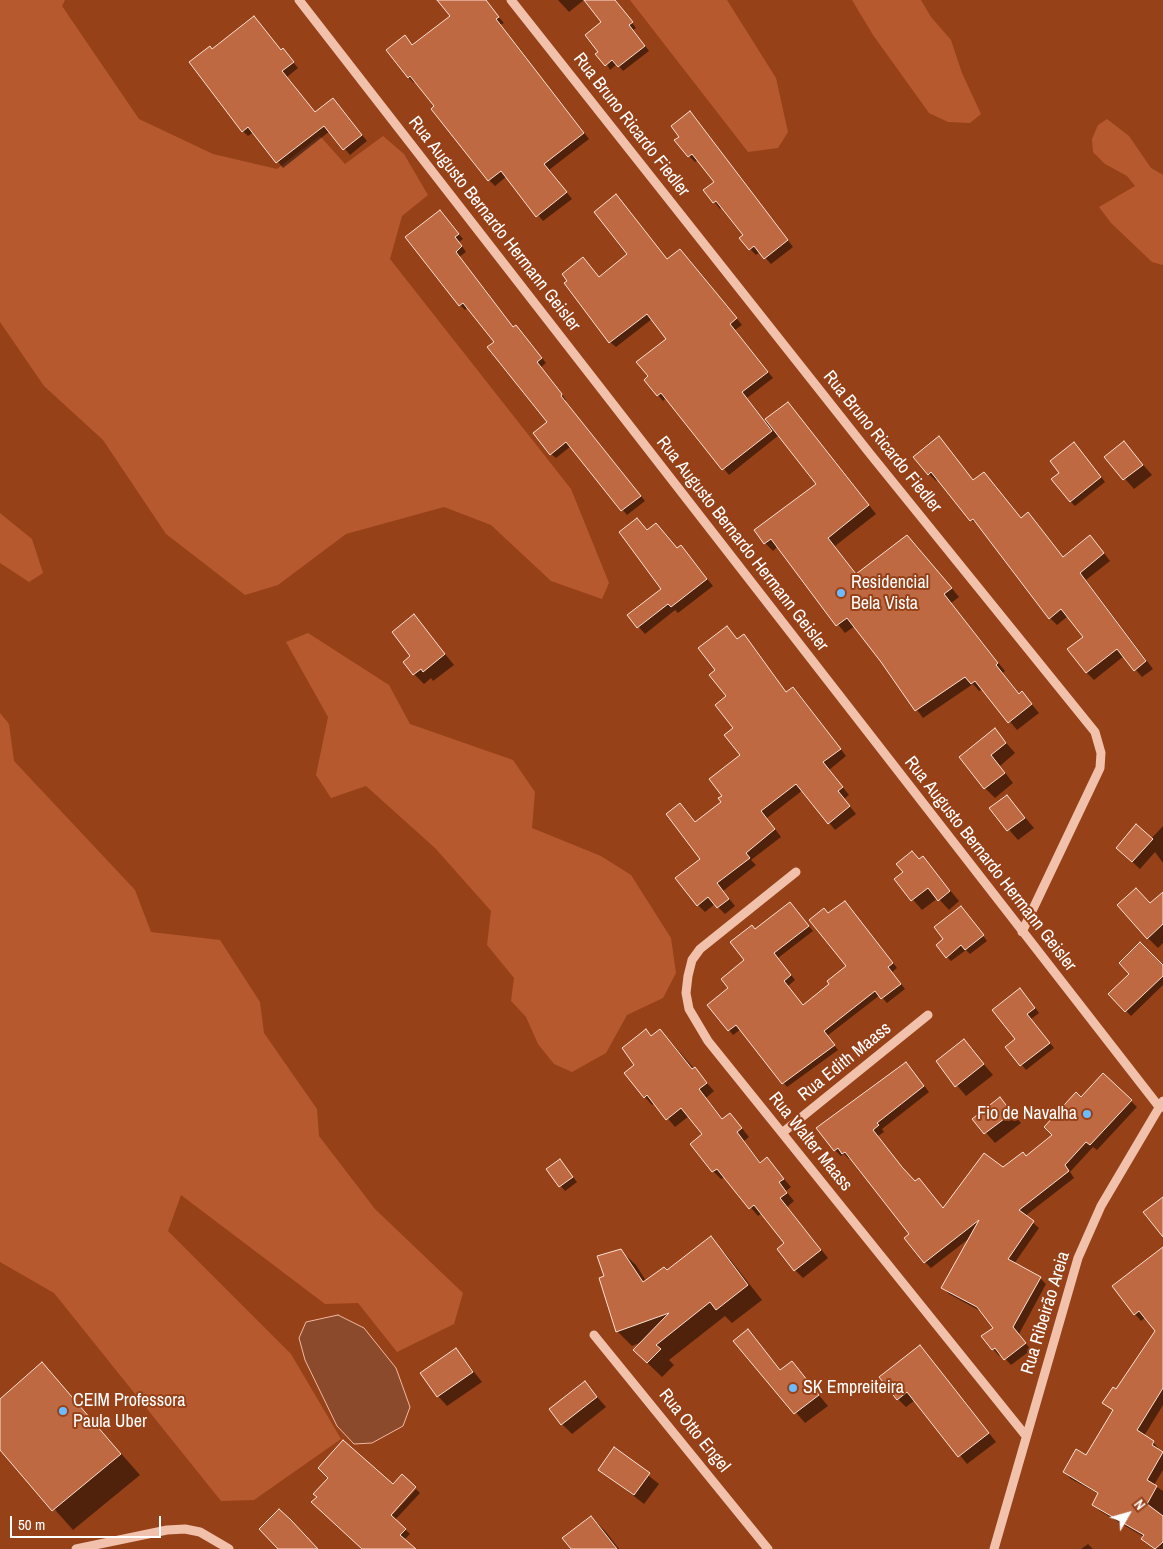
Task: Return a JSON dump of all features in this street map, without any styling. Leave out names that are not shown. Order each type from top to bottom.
[{"type":"street","name":"Rua Augusto Bernardo Hermann Geisler","points":[[299,0],[1022,932],[1161,1104]]},
{"type":"street","name":"Rua Bruno Ricardo Fiedler","points":[[511,0],[865,447],[1095,732],[1101,753],[1100,768],[1022,932]]},
{"type":"street","name":"Rua Walter Maass","points":[[796,872],[700,949],[692,960],[686,993],[689,1009],[708,1041],[1026,1436]]},
{"type":"street","name":"Rua Edith Maass","points":[[782,1133],[928,1015]]},
{"type":"street","name":"Rua Ribeirão Areia","points":[[994,1549],[1070,1283],[1088,1232],[1112,1186],[1161,1104]]},
{"type":"street","name":"Rua Otto Engel","points":[[594,1335],[768,1549]]},
{"type":"street","points":[[76,1549],[166,1530],[185,1529],[200,1532],[229,1549]]},
{"type":"shaded area","points":[[0,0],[65,0],[62,6],[139,119],[213,154],[277,169],[320,136],[345,164],[383,136],[404,154],[428,195],[402,216],[390,259],[571,489],[609,583],[602,599],[551,581],[491,525],[444,507],[346,534],[278,585],[245,595],[166,534],[103,440],[44,386],[0,322]]},
{"type":"shaded area","points":[[630,0],[727,0],[776,78],[788,132],[778,148],[748,152]]},
{"type":"shaded area","points":[[852,0],[921,0],[931,17],[951,40],[962,73],[981,114],[970,123],[948,122],[929,113],[873,35]]},
{"type":"shaded area","points":[[1107,119],[1129,136],[1151,168],[1163,175],[1163,265],[1152,262],[1111,223],[1099,207],[1135,186],[1127,176],[1105,164],[1093,152],[1092,139],[1098,125]]},
{"type":"shaded area","points":[[0,513],[32,539],[43,573],[29,582],[0,563]]},
{"type":"shaded area","points":[[308,633],[389,685],[410,724],[513,760],[535,792],[532,828],[601,856],[631,875],[671,938],[676,973],[663,998],[627,1015],[606,1053],[572,1072],[554,1064],[538,1044],[526,1017],[511,1001],[514,978],[487,945],[491,911],[435,848],[366,786],[331,798],[316,775],[328,717],[286,642]]},
{"type":"shaded area","points":[[0,713],[9,724],[14,761],[135,890],[151,932],[220,940],[260,1002],[264,1033],[317,1109],[319,1136],[375,1209],[463,1293],[454,1324],[397,1352],[358,1303],[325,1304],[181,1195],[168,1231],[291,1354],[341,1439],[254,1500],[221,1501],[54,1293],[0,1262]]},
{"type":"shaded area","points":[[338,1315],[364,1328],[396,1368],[410,1407],[403,1426],[372,1443],[354,1444],[337,1426],[305,1360],[299,1338],[306,1322]]},
{"type":"building","points":[[437,0],[486,0],[499,17],[496,19],[584,133],[544,164],[567,192],[536,217],[501,171],[488,181],[431,109],[434,106],[410,76],[408,78],[386,50],[405,35],[412,45],[450,16]]},
{"type":"building","points":[[584,0],[615,0],[633,22],[629,25],[645,46],[618,67],[612,60],[605,66],[595,54],[598,52],[585,35],[601,22]]},
{"type":"building","points":[[254,16],[281,50],[283,48],[294,62],[282,71],[315,112],[333,98],[362,135],[343,150],[324,126],[276,163],[248,127],[242,132],[189,62],[210,46],[212,49]]},
{"type":"building","points":[[690,111],[788,240],[764,259],[754,246],[749,250],[739,238],[743,235],[716,201],[713,203],[703,190],[714,182],[692,154],[688,157],[674,140],[679,137],[671,126]]},
{"type":"building","points":[[616,194],[667,259],[680,249],[737,318],[730,324],[768,372],[742,392],[772,431],[722,470],[661,393],[657,396],[644,380],[648,376],[636,362],[666,339],[647,314],[609,343],[564,283],[567,281],[562,274],[583,257],[599,277],[627,254],[594,212]]},
{"type":"building","points":[[440,210],[459,234],[455,237],[462,246],[456,252],[513,327],[516,325],[542,358],[537,362],[562,394],[561,396],[641,496],[621,511],[566,442],[550,455],[533,433],[547,422],[487,347],[494,342],[463,303],[459,306],[405,237]]},
{"type":"building","points":[[788,402],[869,505],[828,538],[856,574],[907,535],[952,588],[944,594],[998,663],[996,665],[1019,694],[1022,691],[1032,704],[1008,723],[975,681],[971,684],[965,677],[915,711],[847,618],[836,626],[771,539],[764,544],[754,530],[816,484],[765,419]]},
{"type":"building","points":[[939,436],[973,480],[984,472],[1021,518],[1028,512],[1063,557],[1090,535],[1104,553],[1080,573],[1146,661],[1134,671],[1117,649],[1086,673],[1067,649],[1083,637],[1061,609],[1049,619],[973,519],[970,521],[931,472],[928,475],[913,457]]},
{"type":"building","points":[[1124,441],[1143,465],[1123,480],[1104,457]]},
{"type":"building","points":[[1074,442],[1101,477],[1070,502],[1051,479],[1059,473],[1050,461]]},
{"type":"building","points":[[637,518],[647,530],[656,523],[677,548],[681,545],[707,579],[671,607],[668,604],[637,628],[627,615],[661,589],[619,532]]},
{"type":"building","points":[[414,614],[445,654],[423,672],[421,669],[413,675],[403,662],[410,656],[392,632]]},
{"type":"building","points":[[727,626],[737,639],[744,634],[786,692],[793,687],[841,749],[823,762],[843,787],[838,791],[850,806],[828,824],[796,784],[761,811],[775,829],[746,853],[750,858],[717,883],[729,899],[717,908],[708,897],[697,906],[675,878],[700,859],[666,814],[680,803],[695,822],[721,802],[718,798],[722,796],[709,779],[740,755],[724,735],[733,728],[715,705],[726,696],[709,675],[715,670],[698,648]]},
{"type":"building","points":[[995,728],[1006,743],[991,755],[1005,773],[984,789],[959,757]]},
{"type":"building","points":[[1007,795],[1025,818],[1007,831],[989,808]]},
{"type":"building","points":[[1136,824],[1153,839],[1132,862],[1116,848]]},
{"type":"building","points":[[912,851],[919,859],[923,856],[950,891],[938,901],[928,888],[911,901],[894,879],[903,872],[896,864]]},
{"type":"building","points":[[1136,888],[1150,903],[1163,892],[1163,924],[1147,939],[1117,905]]},
{"type":"building","points":[[845,901],[893,963],[888,967],[901,984],[881,999],[875,991],[824,1031],[835,1045],[782,1084],[736,1025],[728,1031],[707,1005],[728,988],[721,979],[744,960],[730,942],[752,925],[755,929],[790,902],[809,926],[774,953],[791,975],[784,981],[803,1005],[829,984],[827,981],[846,966],[809,920],[824,908],[828,913]]},
{"type":"building","points":[[961,906],[984,935],[965,950],[961,945],[946,958],[936,945],[943,939],[934,927]]},
{"type":"building","points":[[1140,942],[1163,965],[1163,976],[1125,1012],[1108,994],[1129,974],[1119,963]]},
{"type":"building","points":[[1020,988],[1035,1008],[1027,1014],[1050,1043],[1020,1066],[1005,1047],[1015,1039],[992,1010]]},
{"type":"building","points":[[646,1029],[651,1036],[660,1029],[692,1069],[695,1067],[707,1083],[699,1089],[722,1119],[730,1113],[742,1128],[737,1132],[760,1163],[767,1157],[784,1179],[779,1182],[787,1193],[780,1198],[821,1250],[794,1271],[777,1249],[784,1243],[754,1205],[749,1209],[717,1169],[712,1172],[690,1144],[702,1134],[681,1108],[666,1120],[647,1095],[644,1098],[624,1073],[634,1065],[622,1048]]},
{"type":"building","points":[[964,1039],[984,1064],[955,1087],[936,1061]]},
{"type":"building","points":[[906,1062],[924,1086],[877,1123],[879,1125],[873,1130],[902,1167],[915,1181],[919,1178],[943,1208],[984,1153],[1003,1167],[1023,1152],[1026,1156],[1052,1135],[1044,1127],[1076,1092],[1081,1097],[1103,1073],[1132,1100],[1090,1145],[1086,1142],[1065,1165],[1069,1171],[1019,1210],[1034,1221],[1008,1259],[1041,1277],[1013,1327],[1026,1343],[1004,1360],[995,1348],[992,1350],[981,1336],[993,1328],[977,1307],[941,1288],[979,1220],[924,1263],[904,1238],[909,1234],[845,1152],[842,1154],[838,1148],[834,1151],[816,1128]]},
{"type":"building","points":[[1000,1097],[1012,1113],[984,1134],[972,1119]]},
{"type":"building","points":[[560,1159],[573,1177],[559,1187],[546,1169]]},
{"type":"building","points":[[1163,1197],[1163,1237],[1143,1212]]},
{"type":"building","points":[[711,1236],[748,1285],[716,1310],[710,1302],[656,1345],[661,1349],[647,1363],[633,1350],[669,1313],[616,1332],[599,1278],[604,1276],[597,1256],[621,1249],[643,1282],[664,1267],[667,1270]]},
{"type":"building","points":[[1163,1247],[1163,1388],[1137,1430],[1154,1441],[1152,1445],[1163,1452],[1147,1480],[1157,1486],[1147,1504],[1163,1516],[1163,1542],[1155,1549],[1141,1539],[1144,1535],[1092,1505],[1098,1493],[1063,1472],[1076,1449],[1086,1455],[1113,1410],[1102,1403],[1113,1387],[1116,1389],[1155,1331],[1139,1311],[1134,1315],[1112,1286]]},
{"type":"building","points":[[748,1329],[780,1370],[792,1361],[819,1395],[794,1414],[733,1341]]},
{"type":"building","points":[[920,1345],[989,1433],[958,1457],[907,1392],[897,1400],[879,1377]]},
{"type":"building","points":[[456,1348],[473,1372],[437,1397],[420,1373]]},
{"type":"building","points":[[42,1362],[121,1454],[52,1511],[0,1450],[0,1399]]},
{"type":"building","points":[[585,1381],[597,1397],[561,1425],[549,1409]]},
{"type":"building","points":[[343,1440],[393,1484],[402,1474],[416,1487],[391,1515],[406,1529],[400,1535],[416,1549],[362,1549],[311,1502],[317,1497],[313,1494],[328,1478],[318,1468]]},
{"type":"building","points":[[614,1447],[650,1473],[634,1495],[598,1470]]},
{"type":"building","points":[[279,1509],[318,1549],[278,1549],[259,1529]]},
{"type":"building","points":[[591,1516],[617,1549],[571,1549],[562,1538]]},
{"type":"place","name":"Residencial Bela Vista","points":[[841,593]]},
{"type":"place","name":"Fio de Navalha","points":[[1087,1114]]},
{"type":"place","name":"SK Empreiteira","points":[[793,1388]]},
{"type":"place","name":"CEIM Professora Paula Uber","points":[[63,1411]]}]
